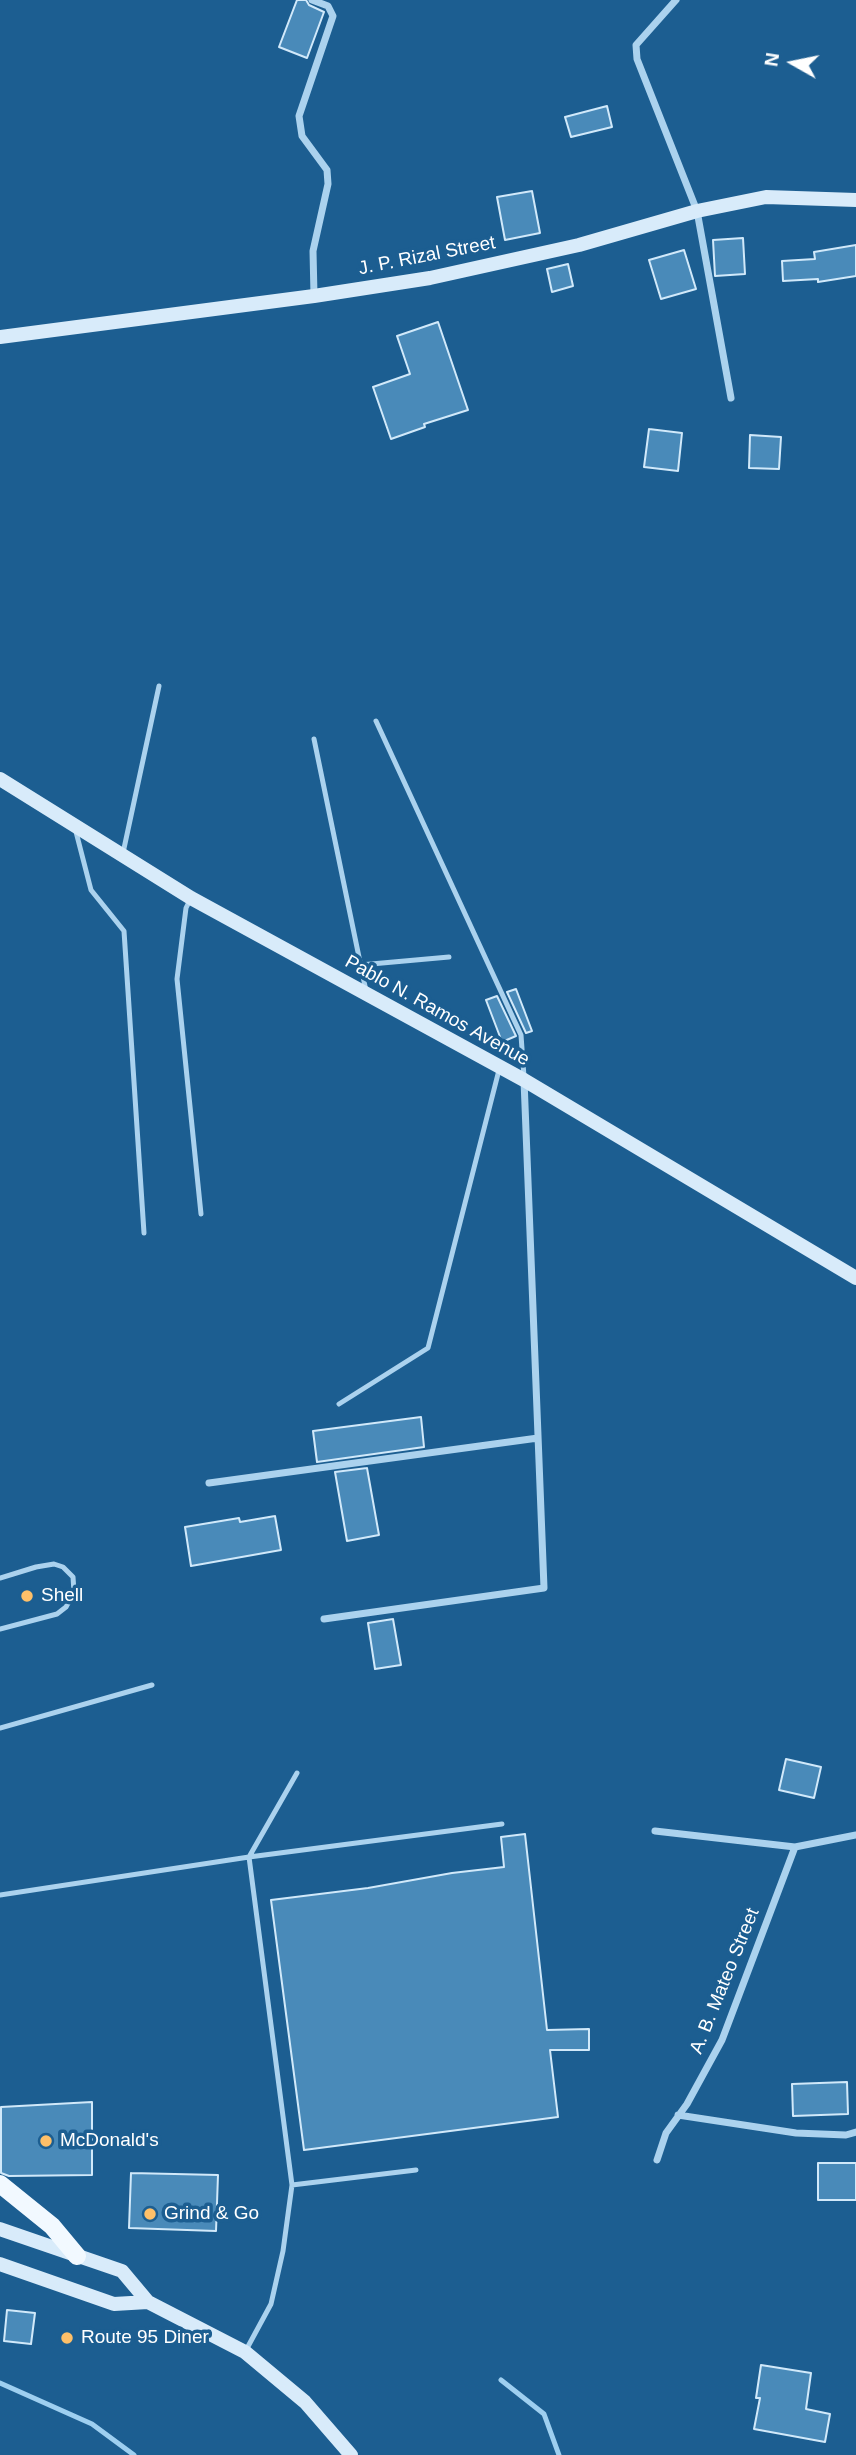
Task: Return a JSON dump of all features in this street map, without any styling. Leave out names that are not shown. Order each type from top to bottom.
[{"type":"main road","name":"J. P. Rizal Street","points":[[0,337],[314,296],[444,275],[579,244],[697,211],[766,197],[856,200]]},
{"type":"main road","name":"Pablo N. Ramos Avenue","points":[[0,779],[191,898],[524,1080],[856,1278]]},
{"type":"main road","points":[[0,2184],[52,2226],[77,2256]]},
{"type":"main road","points":[[0,2229],[122,2271],[148,2302],[245,2352],[306,2402],[351,2455]]},
{"type":"main road","points":[[0,2264],[114,2304],[148,2302]]},
{"type":"street","points":[[312,0],[328,6],[333,16],[299,116],[302,135],[327,170],[328,184],[313,251],[314,296]]},
{"type":"street","points":[[676,0],[636,45],[637,59],[697,211],[731,398]]},
{"type":"street","points":[[324,1619],[544,1588],[524,1080]]},
{"type":"street","points":[[209,1483],[538,1438]]},
{"type":"street","points":[[655,1831],[795,1847],[856,1835]]},
{"type":"street","name":"A. B. Mateo Street","points":[[657,2160],[666,2133],[692,2096],[722,2040],[795,1847]]},
{"type":"street","points":[[678,2115],[796,2133],[846,2135],[856,2132]]},
{"type":"lane","points":[[123,856],[159,686]]},
{"type":"lane","points":[[376,721],[521,1035],[524,1080]]},
{"type":"lane","points":[[314,739],[367,994]]},
{"type":"lane","points":[[74,825],[91,890],[124,931],[144,1233]]},
{"type":"lane","points":[[191,898],[186,908],[177,979],[201,1214]]},
{"type":"lane","points":[[360,965],[449,957]]},
{"type":"lane","points":[[340,1404],[428,1348],[500,1067]]},
{"type":"lane","points":[[0,1578],[54,1564],[63,1567],[73,1577],[74,1592],[66,1607],[57,1614],[0,1629]]},
{"type":"lane","points":[[0,1728],[152,1685]]},
{"type":"lane","points":[[245,2352],[271,2304],[283,2251],[292,2185],[249,1857],[297,1773]]},
{"type":"lane","points":[[0,1895],[249,1857],[502,1824]]},
{"type":"lane","points":[[292,2185],[416,2170]]},
{"type":"building","points":[[297,0],[306,0],[309,5],[324,12],[307,58],[279,47]]},
{"type":"building","points":[[607,106],[612,127],[571,137],[565,117]]},
{"type":"building","points":[[532,191],[540,233],[505,240],[497,197]]},
{"type":"building","points":[[743,238],[745,274],[715,276],[713,240]]},
{"type":"building","points":[[856,245],[856,276],[818,282],[818,279],[783,281],[782,261],[815,259],[814,252]]},
{"type":"building","points":[[684,250],[696,289],[661,299],[649,260]]},
{"type":"building","points":[[568,264],[573,286],[552,292],[547,269]]},
{"type":"building","points":[[438,322],[468,410],[424,424],[425,427],[391,439],[373,387],[410,374],[397,336]]},
{"type":"building","points":[[649,429],[682,433],[678,471],[644,467]]},
{"type":"building","points":[[750,435],[781,437],[779,469],[749,468]]},
{"type":"building","points":[[516,989],[532,1031],[526,1033],[507,992]]},
{"type":"building","points":[[497,996],[516,1036],[502,1042],[486,1000]]},
{"type":"building","points":[[421,1417],[424,1447],[317,1462],[313,1431]]},
{"type":"building","points":[[367,1468],[379,1535],[347,1541],[335,1472]]},
{"type":"building","points":[[275,1516],[281,1550],[191,1566],[185,1527],[239,1518],[240,1522]]},
{"type":"building","points":[[393,1619],[401,1665],[375,1669],[368,1623]]},
{"type":"building","points":[[786,1759],[821,1767],[814,1798],[779,1790]]},
{"type":"building","points":[[525,1834],[547,2030],[589,2029],[589,2050],[550,2050],[558,2117],[304,2150],[271,1900],[504,1867],[501,1837]]},
{"type":"building","points":[[847,2082],[848,2114],[793,2116],[792,2084]]},
{"type":"building","name":"McDonald's","points":[[92,2102],[92,2175],[9,2176],[1,2173],[1,2107]]},
{"type":"building","points":[[818,2163],[856,2163],[856,2200],[818,2200]]},
{"type":"building","points":[[131,2173],[218,2175],[216,2231],[129,2228]]},
{"type":"building","points":[[7,2310],[35,2313],[31,2344],[4,2341]]},
{"type":"building","points":[[761,2365],[811,2373],[806,2409],[830,2414],[825,2442],[754,2429],[760,2398],[756,2398]]},
{"type":"waterway","points":[[501,2380],[544,2414],[559,2455]]},
{"type":"waterway","points":[[0,2383],[92,2424],[134,2455]]},
{"type":"place","name":"Shell","points":[[27,1596]]},
{"type":"place","name":"McDonald's","points":[[46,2141]]},
{"type":"place","name":"Grind & Go","points":[[150,2214]]},
{"type":"place","name":"Route 95 Diner","points":[[67,2338]]}]
